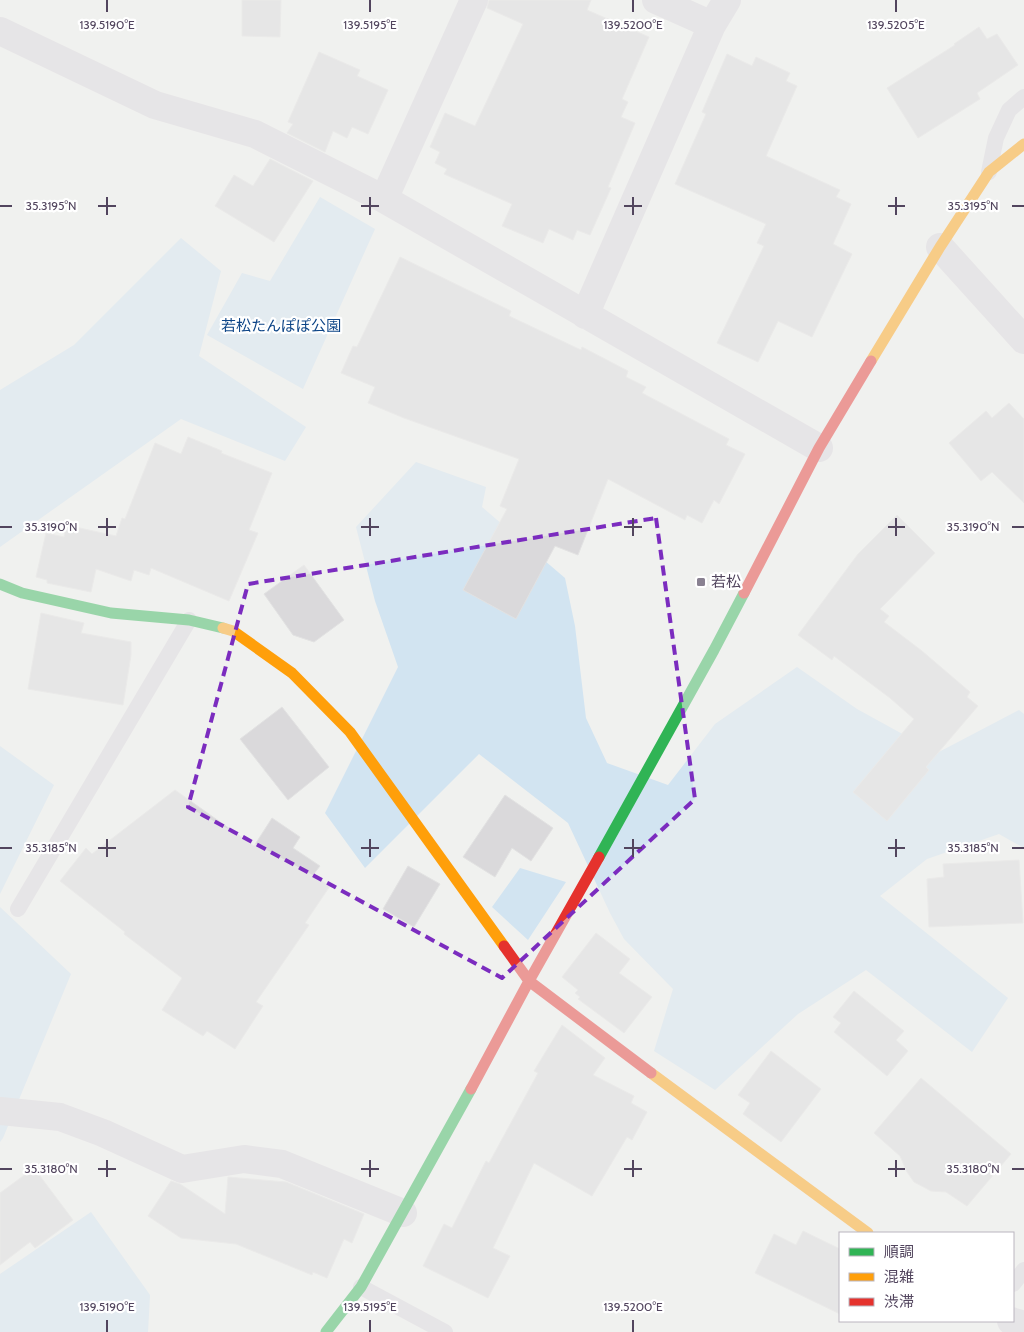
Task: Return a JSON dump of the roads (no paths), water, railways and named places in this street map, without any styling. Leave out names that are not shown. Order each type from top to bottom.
[{"type":"street","points":[[384,199],[474,0]]},
{"type":"street","points":[[656,0],[712,25]]},
{"type":"street","points":[[585,315],[712,25],[727,0]]},
{"type":"street","points":[[0,31],[155,105],[255,134],[384,199],[820,448]]},
{"type":"street","points":[[326,1332],[361,1287],[403,1213],[529,981],[714,650],[820,448],[940,247],[989,172],[1024,144]]},
{"type":"street","points":[[940,247],[1024,340]]},
{"type":"street","points":[[0,584],[22,593],[111,613],[189,620],[233,631],[292,673],[350,732],[529,981],[867,1232]]},
{"type":"street","points":[[0,1111],[60,1117],[182,1169],[244,1159],[282,1164],[403,1213]]},
{"type":"lane","points":[[989,172],[999,131],[1009,110],[1024,97]]},
{"type":"lane","points":[[18,909],[189,620]]},
{"type":"lane","points":[[1014,1283],[1024,1270]]},
{"type":"lane","points":[[361,1287],[445,1332]]},
{"type":"place","name":"若松","points":[[701,582]]},
{"type":"park label","name":"若松たんぽぽ公園","points":[[281,326]]}]
